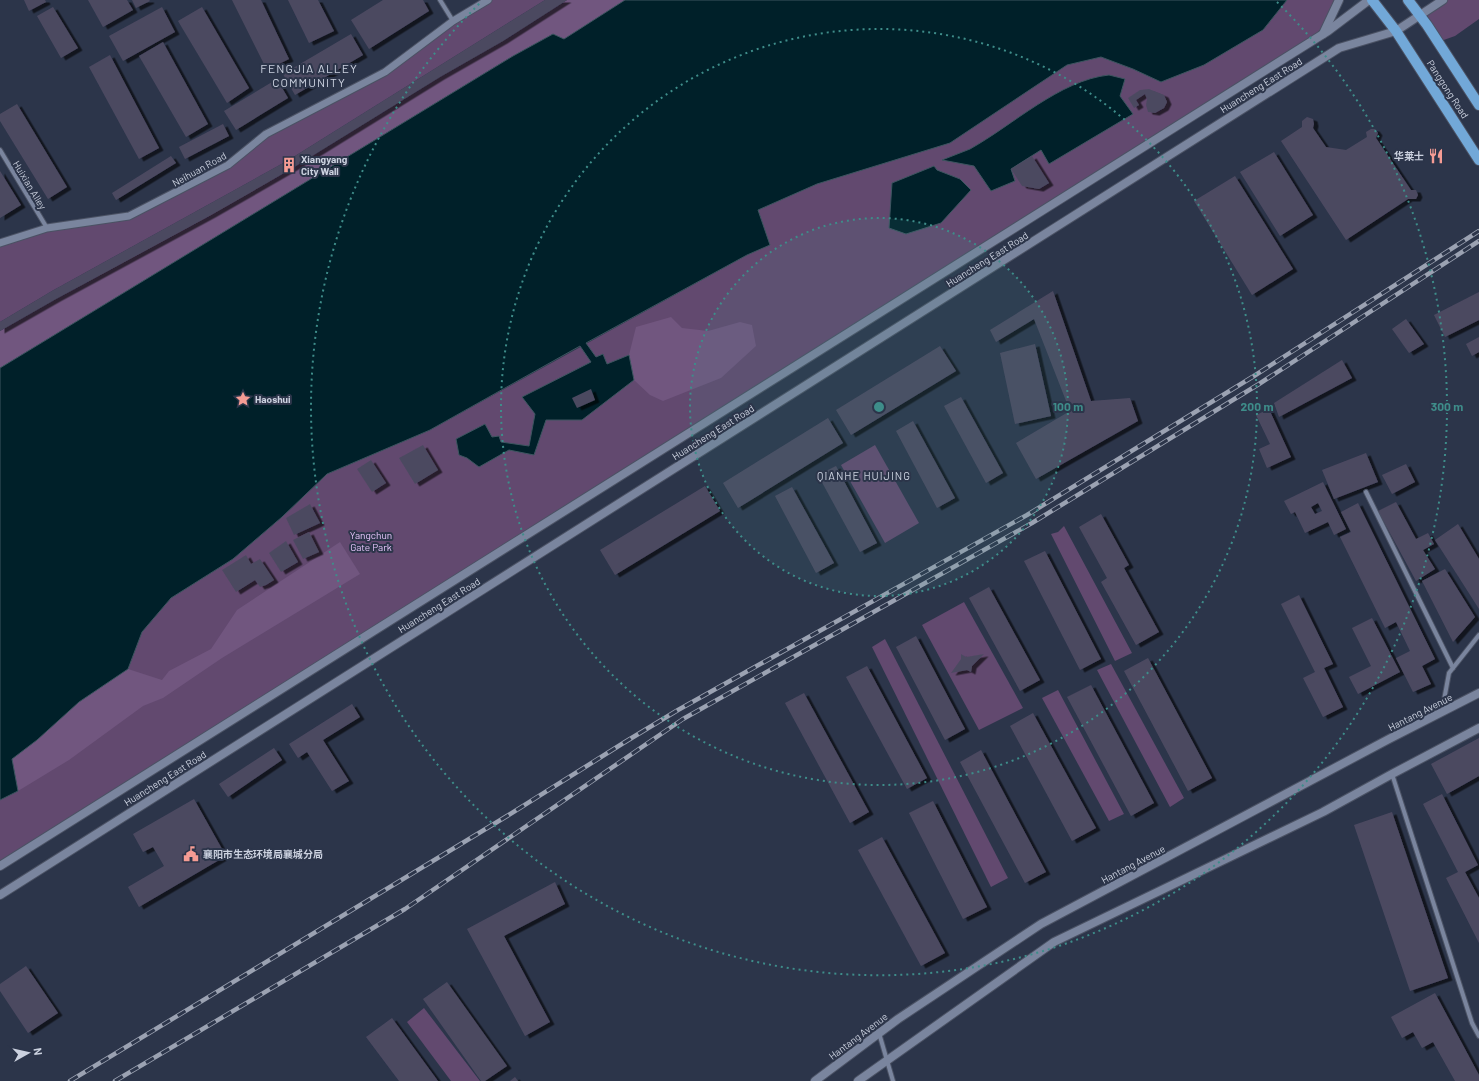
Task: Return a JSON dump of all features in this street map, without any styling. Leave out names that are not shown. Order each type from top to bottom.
[{"type":"main road","points":[[1323,35],[1339,0]]},
{"type":"main road","name":"Huancheng East Road","points":[[0,866],[1323,35],[1371,0]]},
{"type":"main road","name":"Panggong Road","points":[[1371,0],[1396,31],[1479,160]]},
{"type":"main road","name":"Panggong Road","points":[[1408,0],[1479,105]]},
{"type":"main road","name":"Huancheng East Road","points":[[0,895],[1339,48],[1396,31],[1443,0]]},
{"type":"main road","name":"Hantang Avenue","points":[[815,1081],[898,1018],[1041,924],[1479,693]]},
{"type":"main road","points":[[858,1081],[1054,942],[1323,812],[1479,728]]},
{"type":"street","points":[[440,0],[453,21]]},
{"type":"street","name":"Neihuan Road","points":[[0,243],[47,228],[129,216],[136,213],[228,165],[266,134],[385,72],[453,21],[488,0]]},
{"type":"street","name":"Huixian Alley","points":[[0,150],[47,228]]},
{"type":"street","points":[[1366,492],[1453,668]]},
{"type":"street","points":[[1442,712],[1449,673],[1479,635]]},
{"type":"street","points":[[1392,774],[1472,1023],[1479,1036]]},
{"type":"street","points":[[879,1032],[893,1081]]},
{"type":"green space","points":[[488,0],[545,0],[287,161],[52,291],[0,322],[0,243],[47,228],[129,216],[228,165],[266,134],[385,72]]},
{"type":"green space","name":"Yangchun Gate Park","points":[[1287,0],[1339,0],[1323,35],[0,866],[0,800],[18,791],[12,759],[37,740],[79,702],[128,669],[142,632],[171,598],[233,559],[282,517],[327,474],[430,430],[747,255],[769,245],[758,210],[1041,82],[1067,65],[1101,57],[1133,69],[1161,82],[1263,30]]},
{"type":"green space","points":[[1442,0],[1479,0],[1479,19],[1455,36],[1438,42],[1419,15]]},
{"type":"green space","points":[[875,445],[919,523],[885,543],[841,465]]},
{"type":"green space","points":[[1064,526],[1132,653],[1115,661],[1051,534],[1058,532]]},
{"type":"green space","points":[[964,602],[1023,708],[979,730],[922,625]]},
{"type":"green space","points":[[885,639],[1008,878],[991,887],[872,647]]},
{"type":"green space","points":[[1111,664],[1184,798],[1170,807],[1097,670]]},
{"type":"green space","points":[[1058,690],[1124,814],[1109,821],[1042,698]]},
{"type":"green space","points":[[424,1008],[480,1081],[451,1081],[407,1022]]},
{"type":"shaded area","points":[[567,0],[625,0],[564,40],[553,34],[513,56],[0,368],[0,331],[291,169],[440,77],[503,41]]},
{"type":"shaded area","points":[[671,317],[682,328],[708,331],[740,322],[752,325],[756,346],[721,378],[663,401],[650,395],[634,380],[629,355],[636,327]]},
{"type":"shaded area","points":[[340,542],[360,574],[222,658],[163,698],[143,706],[69,760],[18,791],[12,759],[37,740],[79,702],[128,669],[162,680],[169,671],[211,649],[237,610]]},
{"type":"water","name":"Haoshui","points":[[625,0],[1287,0],[1263,30],[1204,65],[1161,82],[1133,69],[1101,57],[1067,65],[950,143],[817,184],[758,210],[770,245],[747,255],[586,343],[596,357],[603,354],[607,364],[629,355],[634,380],[582,420],[546,420],[534,455],[509,450],[479,467],[467,458],[459,455],[456,439],[485,424],[492,437],[499,436],[501,442],[529,446],[535,414],[522,397],[591,362],[580,346],[430,430],[327,474],[282,517],[233,559],[171,598],[142,632],[128,669],[79,702],[37,740],[12,759],[18,791],[0,800],[0,368],[513,56],[553,34],[564,39]]},
{"type":"water","points":[[1109,75],[1125,79],[1120,96],[1133,114],[1049,164],[1041,150],[1011,169],[1015,181],[991,191],[974,166],[942,160],[970,149],[1055,94],[1073,85]]},
{"type":"water","points":[[934,166],[937,170],[960,179],[971,190],[941,223],[906,234],[889,228],[892,183]]},
{"type":"building","points":[[24,0],[45,0],[46,2],[29,11]]},
{"type":"building","points":[[88,0],[127,0],[133,10],[103,27]]},
{"type":"building","points":[[132,0],[149,0],[150,1],[136,8]]},
{"type":"building","points":[[232,0],[261,0],[289,59],[267,70]]},
{"type":"building","points":[[288,0],[318,0],[334,31],[309,43]]},
{"type":"building","points":[[383,0],[423,0],[429,11],[369,49],[351,20]]},
{"type":"building","name":"Xiangyang City Wall","points":[[545,0],[567,0],[503,41],[440,77],[291,169],[211,215],[0,331],[0,322],[52,291],[287,161]]},
{"type":"building","points":[[53,7],[78,48],[61,58],[37,16]]},
{"type":"building","points":[[162,7],[175,32],[123,61],[109,36]]},
{"type":"building","points":[[202,7],[249,88],[227,103],[178,21]]},
{"type":"building","points":[[351,34],[363,55],[295,95],[283,74]]},
{"type":"building","points":[[163,42],[208,124],[186,137],[139,56]]},
{"type":"building","points":[[110,55],[159,148],[139,159],[89,67]]},
{"type":"building","points":[[277,79],[288,98],[236,130],[224,111]]},
{"type":"building","points":[[1149,89],[1164,95],[1167,102],[1164,108],[1155,113],[1148,112],[1145,94],[1136,100],[1139,105],[1134,108],[1128,98],[1140,90]]},
{"type":"building","points":[[17,104],[67,187],[48,199],[0,121],[0,114]]},
{"type":"building","points":[[1307,117],[1313,119],[1313,128],[1326,147],[1346,150],[1367,137],[1366,132],[1371,129],[1375,129],[1378,133],[1376,138],[1411,190],[1416,190],[1418,195],[1416,199],[1408,199],[1346,240],[1281,141],[1302,127],[1302,121]]},
{"type":"building","points":[[223,124],[229,136],[185,159],[179,147]]},
{"type":"building","points":[[1274,152],[1313,215],[1280,236],[1240,172]]},
{"type":"building","points":[[171,156],[176,163],[116,200],[112,193]]},
{"type":"building","points":[[1032,156],[1049,183],[1039,189],[1022,186],[1011,169]]},
{"type":"building","points":[[0,171],[21,205],[0,218]]},
{"type":"building","points":[[1235,176],[1293,269],[1252,295],[1194,201]]},
{"type":"building","points":[[1053,291],[1091,401],[1130,398],[1138,421],[1036,479],[1016,443],[1070,411],[1034,319],[996,342],[990,330]]},
{"type":"building","points":[[1479,292],[1479,320],[1445,337],[1434,315]]},
{"type":"building","points":[[1406,319],[1424,344],[1409,353],[1392,329]]},
{"type":"building","points":[[1479,337],[1479,352],[1472,356],[1466,344]]},
{"type":"building","points":[[1035,344],[1051,416],[1015,424],[1000,353]]},
{"type":"building","points":[[940,346],[956,371],[851,435],[836,410]]},
{"type":"building","points":[[1342,360],[1352,378],[1279,417],[1274,403]]},
{"type":"building","points":[[591,389],[595,400],[577,408],[572,398]]},
{"type":"building","points":[[961,397],[1003,473],[986,483],[944,406]]},
{"type":"building","points":[[1269,409],[1291,457],[1267,468],[1259,449],[1270,444],[1256,415]]},
{"type":"building","points":[[828,418],[843,443],[738,508],[723,483]]},
{"type":"building","points":[[913,421],[955,498],[937,508],[896,431]]},
{"type":"building","points":[[423,445],[438,470],[415,484],[399,458]]},
{"type":"building","points":[[1366,453],[1378,482],[1334,499],[1322,470]]},
{"type":"building","points":[[371,460],[386,483],[372,492],[357,469]]},
{"type":"building","points":[[1406,464],[1415,482],[1392,494],[1382,475]]},
{"type":"building","points":[[836,466],[877,543],[860,552],[818,475]]},
{"type":"building","points":[[1323,482],[1346,529],[1334,535],[1328,522],[1305,533],[1295,512],[1291,514],[1284,501]],"holes":[[[1318,503],[1322,511],[1315,514],[1311,507]]]},
{"type":"building","points":[[705,486],[720,511],[615,575],[600,550]]},
{"type":"building","points":[[792,487],[834,563],[816,573],[775,496]]},
{"type":"building","points":[[1396,502],[1416,539],[1428,533],[1434,544],[1423,550],[1435,569],[1416,581],[1378,511]]},
{"type":"building","points":[[1358,503],[1435,659],[1422,666],[1431,684],[1413,692],[1396,658],[1410,651],[1396,622],[1385,628],[1340,537],[1351,532],[1341,512]]},
{"type":"building","points":[[310,504],[320,523],[294,535],[286,518]]},
{"type":"building","points":[[1101,514],[1129,565],[1124,568],[1159,632],[1136,645],[1101,582],[1107,578],[1079,527]]},
{"type":"building","points":[[1458,524],[1479,559],[1479,609],[1435,540]]},
{"type":"building","points":[[309,532],[319,552],[303,559],[293,540]]},
{"type":"building","points":[[286,541],[298,562],[281,572],[269,553]]},
{"type":"building","points":[[1045,551],[1101,659],[1080,670],[1024,561]]},
{"type":"building","points":[[246,555],[251,564],[260,559],[274,580],[260,587],[255,580],[236,592],[222,570]]},
{"type":"building","points":[[1445,569],[1475,617],[1453,642],[1422,581]]},
{"type":"building","points":[[989,587],[1040,680],[1020,691],[969,598]]},
{"type":"building","points":[[1299,595],[1333,664],[1324,668],[1343,707],[1323,717],[1303,678],[1315,672],[1281,604]]},
{"type":"building","points":[[1372,618],[1400,672],[1358,694],[1349,677],[1371,666],[1352,628]]},
{"type":"building","points":[[916,636],[965,729],[945,740],[896,647]]},
{"type":"building","points":[[961,654],[966,657],[984,654],[972,666],[971,672],[967,670],[951,673],[961,659]]},
{"type":"building","points":[[1148,658],[1212,778],[1188,791],[1124,671]]},
{"type":"building","points":[[867,666],[927,778],[907,789],[846,677]]},
{"type":"building","points":[[1091,685],[1154,803],[1131,816],[1067,697]]},
{"type":"building","points":[[804,693],[869,812],[850,823],[785,703]]},
{"type":"building","points":[[352,704],[360,717],[323,740],[349,781],[332,791],[307,752],[298,758],[289,744]]},
{"type":"building","points":[[1033,713],[1096,828],[1072,841],[1010,726]]},
{"type":"building","points":[[1479,738],[1479,776],[1447,794],[1431,764]]},
{"type":"building","points":[[274,748],[282,760],[228,797],[219,784]]},
{"type":"building","points":[[981,750],[1046,872],[1025,883],[960,762]]},
{"type":"building","points":[[1442,794],[1478,865],[1465,872],[1479,898],[1479,943],[1446,878],[1458,872],[1423,804]]},
{"type":"building","name":"襄阳市生态环境局襄城分局","points":[[194,799],[226,856],[139,907],[128,887],[164,866],[153,847],[143,852],[133,834]]},
{"type":"building","points":[[933,801],[987,907],[963,919],[909,813]]},
{"type":"building","points":[[1392,812],[1448,978],[1410,991],[1354,825]]},
{"type":"building","points":[[882,837],[945,953],[921,966],[858,850]]},
{"type":"building","points":[[555,882],[565,904],[504,936],[550,1022],[525,1036],[467,929]]},
{"type":"building","points":[[26,966],[58,1013],[28,1033],[0,991],[0,984]]},
{"type":"building","points":[[447,982],[507,1066],[485,1081],[481,1081],[423,999]]},
{"type":"building","points":[[1435,993],[1479,1075],[1479,1081],[1455,1081],[1433,1042],[1422,1048],[1413,1032],[1402,1038],[1391,1017]]},
{"type":"building","points":[[392,1018],[438,1081],[399,1081],[366,1037]]},
{"type":"building","points":[[515,1077],[518,1081],[510,1081]]},
{"type":"railway","points":[[70,1081],[507,816],[678,710],[1027,515],[1254,376],[1479,231]]},
{"type":"railway","points":[[115,1081],[405,909],[683,719],[1032,523],[1259,384],[1479,241]]},
{"type":"place","name":"华莱士","points":[[1436,156]]},
{"type":"place","name":"Xiangyang City Wall","points":[[289,165]]},
{"type":"place","name":"Haoshui","points":[[243,399]]},
{"type":"place","name":"襄阳市生态环境局襄城分局","points":[[191,854]]},
{"type":"district","name":"FENGJIA ALLEY COMMUNITY","points":[[309,75]]},
{"type":"district","name":"QIANHE HUIJING","points":[[864,475]]}]
